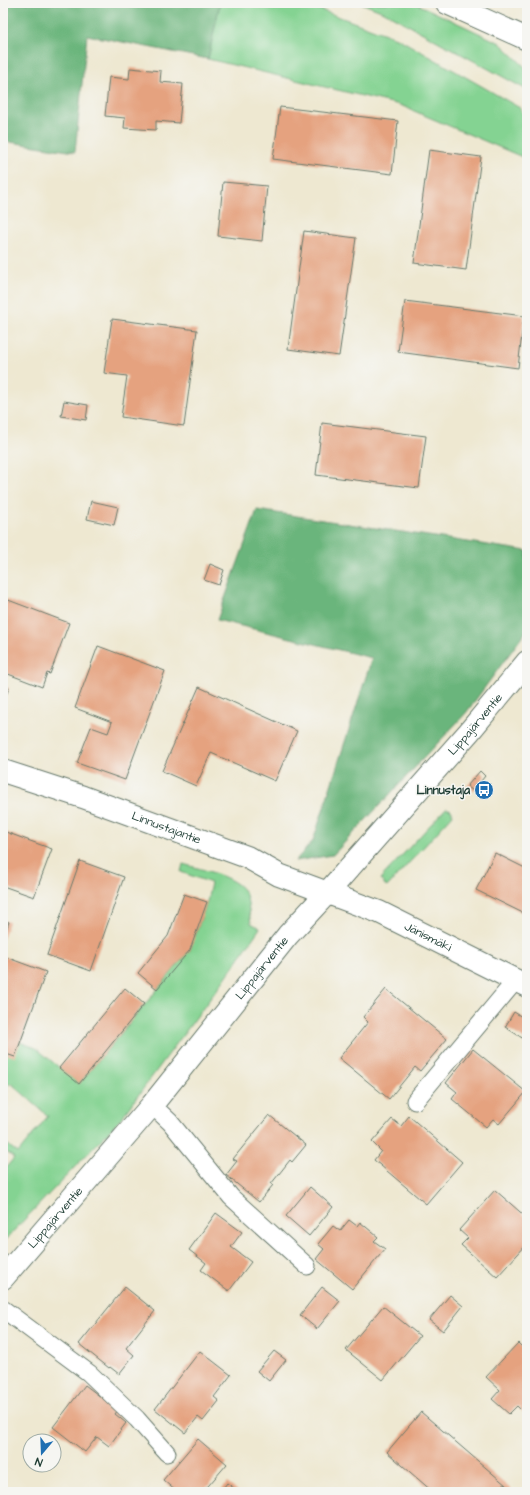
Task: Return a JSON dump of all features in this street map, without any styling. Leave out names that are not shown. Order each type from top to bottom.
[{"type":"main road","points":[[447,3],[527,39]]},
{"type":"main road","name":"Lippajärventie","points":[[3,1278],[152,1105],[288,935],[469,732],[527,662]]},
{"type":"main road","name":"Linnustajantie","points":[[3,771],[83,797],[247,857],[279,876],[327,893]]},
{"type":"main road","name":"Jänismäki","points":[[327,893],[379,912],[521,983]]},
{"type":"lane","points":[[415,1100],[521,983]]},
{"type":"lane","points":[[152,1105],[170,1122],[231,1197],[307,1266]]},
{"type":"lane","points":[[3,1309],[89,1373],[137,1419],[167,1453]]},
{"type":"green space","points":[[3,3],[220,3],[208,59],[87,35],[75,152],[3,141]]},
{"type":"green space","points":[[220,3],[302,3],[399,39],[520,108],[527,121],[527,159],[400,105],[208,59]]},
{"type":"green space","points":[[361,3],[415,3],[500,43],[527,69],[527,90],[386,13]]},
{"type":"green space","points":[[257,510],[527,551],[527,630],[466,713],[333,855],[295,861],[313,841],[372,658],[217,620]]},
{"type":"green space","points":[[446,808],[451,810],[453,815],[387,887],[380,879]]},
{"type":"green space","points":[[183,864],[209,871],[236,883],[246,895],[251,923],[260,928],[224,980],[119,1121],[3,1242],[3,1171],[14,1158],[3,1149],[3,1141],[18,1153],[48,1116],[12,1084],[3,1084],[3,1053],[20,1042],[36,1048],[79,1084],[190,950],[207,902],[211,883],[181,872]]},
{"type":"building","points":[[101,3],[111,3],[111,4],[101,5]]},
{"type":"building","points":[[130,68],[161,71],[160,82],[183,84],[179,123],[156,121],[156,130],[124,128],[125,118],[105,116],[109,77],[129,79]]},
{"type":"building","points":[[280,107],[398,121],[392,174],[273,159]]},
{"type":"building","points":[[429,150],[481,157],[466,270],[414,263]]},
{"type":"building","points":[[223,182],[267,186],[262,241],[218,236]]},
{"type":"building","points":[[304,231],[356,238],[339,356],[288,349]]},
{"type":"building","points":[[405,301],[524,316],[518,368],[398,352]]},
{"type":"building","points":[[112,319],[197,330],[184,426],[121,417],[127,376],[104,373]]},
{"type":"building","points":[[64,401],[88,405],[86,420],[61,416]]},
{"type":"building","points":[[322,423],[426,436],[419,488],[316,475]]},
{"type":"building","points":[[91,501],[118,507],[114,525],[87,519]]},
{"type":"building","points":[[210,564],[224,570],[219,585],[204,580]]},
{"type":"building","points":[[3,598],[69,623],[50,674],[47,673],[42,687],[3,672]]},
{"type":"building","points":[[98,646],[165,671],[125,780],[77,763],[91,727],[108,733],[112,722],[75,708]]},
{"type":"building","points":[[3,686],[9,688],[3,703]]},
{"type":"building","points":[[199,687],[297,731],[275,781],[211,753],[196,786],[162,771]]},
{"type":"building","points":[[480,771],[485,776],[473,791],[467,786]]},
{"type":"building","points":[[3,831],[52,849],[34,897],[3,886]]},
{"type":"building","points":[[495,853],[527,869],[527,915],[476,890]]},
{"type":"building","points":[[80,861],[124,877],[91,971],[47,955]]},
{"type":"building","points":[[184,894],[207,902],[190,950],[157,989],[138,973],[168,936]]},
{"type":"building","points":[[3,920],[9,922],[3,939]]},
{"type":"building","points":[[3,956],[46,972],[15,1057],[3,1053]]},
{"type":"building","points":[[125,988],[144,1004],[79,1084],[59,1068]]},
{"type":"building","points":[[386,989],[447,1039],[420,1071],[415,1067],[389,1099],[339,1058],[368,1022],[363,1017]]},
{"type":"building","points":[[514,1012],[527,1020],[527,1041],[505,1027]]},
{"type":"building","points":[[473,1049],[526,1092],[499,1124],[493,1119],[486,1127],[452,1099],[457,1092],[446,1083]]},
{"type":"building","points":[[269,1115],[306,1145],[292,1162],[290,1160],[259,1202],[226,1175],[237,1161],[233,1159]]},
{"type":"building","points":[[409,1116],[462,1162],[426,1204],[374,1160],[381,1151],[372,1142],[392,1119],[401,1126]]},
{"type":"building","points":[[310,1187],[333,1207],[309,1236],[286,1216]]},
{"type":"building","points":[[495,1190],[527,1218],[527,1244],[497,1277],[461,1245],[468,1238],[459,1230]]},
{"type":"building","points":[[216,1213],[242,1232],[231,1247],[251,1262],[229,1291],[201,1270],[206,1263],[189,1250]]},
{"type":"building","points":[[349,1220],[357,1226],[360,1222],[378,1237],[374,1241],[385,1249],[352,1289],[316,1259],[324,1249],[318,1244],[333,1226],[340,1231]]},
{"type":"building","points":[[125,1287],[155,1311],[126,1348],[134,1355],[119,1374],[79,1344]]},
{"type":"building","points":[[322,1287],[340,1301],[317,1329],[300,1315]]},
{"type":"building","points":[[450,1295],[463,1306],[443,1331],[429,1320]]},
{"type":"building","points":[[383,1306],[420,1336],[383,1380],[346,1350]]},
{"type":"building","points":[[518,1343],[527,1352],[527,1416],[517,1406],[509,1414],[492,1399],[500,1390],[486,1377]]},
{"type":"building","points":[[200,1351],[231,1375],[214,1397],[219,1401],[203,1421],[198,1417],[185,1433],[155,1409]]},
{"type":"building","points":[[274,1351],[286,1360],[269,1381],[257,1371]]},
{"type":"building","points":[[85,1385],[118,1410],[115,1414],[126,1423],[109,1446],[97,1437],[85,1452],[53,1427]]},
{"type":"building","points":[[421,1412],[514,1492],[433,1492],[387,1452]]},
{"type":"building","points":[[198,1439],[227,1464],[203,1492],[177,1492],[163,1480]]},
{"type":"building","points":[[227,1483],[239,1492],[220,1492]]},
{"type":"place","name":"Linnustaja","points":[[484,790]]}]
